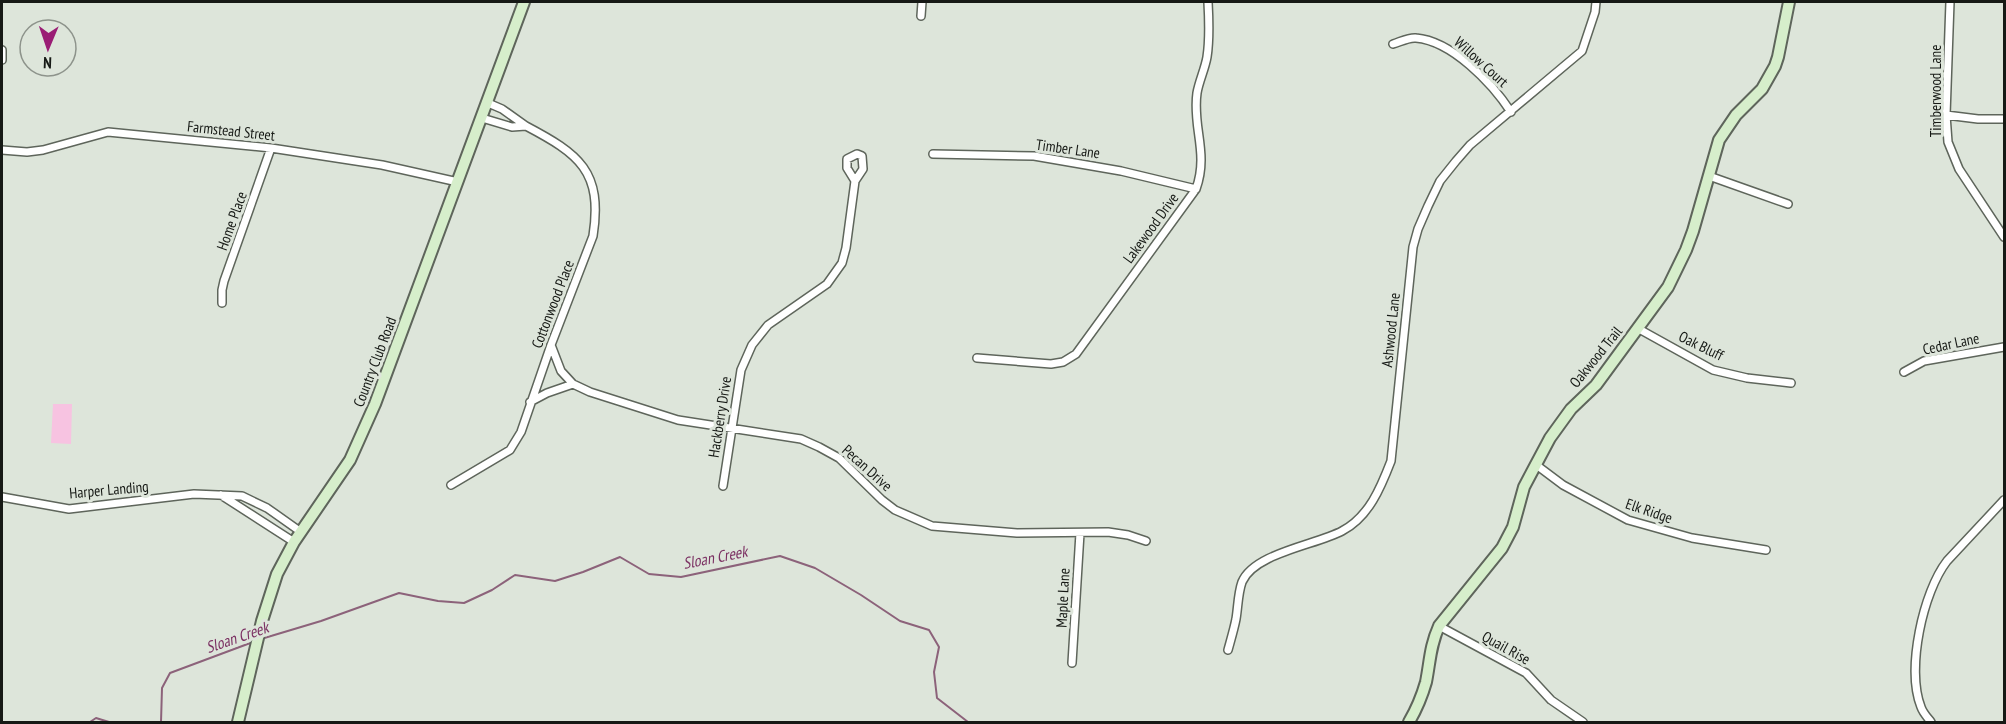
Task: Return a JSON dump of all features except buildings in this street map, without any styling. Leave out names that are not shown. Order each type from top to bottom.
[{"type":"street","name":"Country Club Road","points":[[238,723],[262,621],[277,574],[294,542],[350,460],[375,404],[524,2]]},
{"type":"street","points":[[921,16],[922,2]]},
{"type":"street","name":"Lakewood Drive","points":[[977,358],[1051,364],[1063,362],[1076,354],[1196,189],[1202,160],[1197,94],[1207,58],[1210,35],[1208,2]]},
{"type":"street","name":"Ashwood Lane","points":[[1228,650],[1236,622],[1242,582],[1252,568],[1266,560],[1344,530],[1366,511],[1380,490],[1391,461],[1413,247],[1418,229],[1440,181],[1456,160],[1470,145],[1582,51],[1592,23],[1596,2]]},
{"type":"street","name":"Oakwood Trail","points":[[1409,723],[1418,706],[1426,682],[1432,641],[1439,626],[1502,548],[1513,527],[1524,487],[1535,464],[1562,421],[1596,385],[1668,287],[1686,250],[1722,135],[1736,115],[1762,89],[1775,66],[1789,2]]},
{"type":"street","name":"Timberwood Lane","points":[[1950,2],[1946,114],[1948,142],[1954,160],[2004,237]]},
{"type":"street","name":"Willow Court","points":[[1393,44],[1414,37],[1442,45],[1467,63],[1495,90],[1511,112]]},
{"type":"street","points":[[2,50],[2,60]]},
{"type":"street","name":"Cottonwood Place","points":[[451,485],[510,450],[520,432],[593,236],[596,217],[596,199],[590,179],[576,158],[560,144],[488,103]]},
{"type":"street","points":[[1946,114],[1966,118],[2004,119]]},
{"type":"street","name":"Cottonwood Place","points":[[482,118],[512,127],[526,126]]},
{"type":"street","name":"Farmstead Street","points":[[2,150],[27,152],[43,150],[93,134],[108,132],[271,148],[358,161],[458,182]]},
{"type":"street","name":"Home Place","points":[[222,303],[222,285],[271,148]]},
{"type":"street","name":"Timber Lane","points":[[933,154],[1034,156],[1121,171],[1196,189]]},
{"type":"street","points":[[1709,176],[1788,204]]},
{"type":"street","name":"Hackberry Drive","points":[[723,486],[741,370],[752,345],[768,325],[827,284],[842,263],[855,182]]},
{"type":"street","name":"Oak Bluff","points":[[1639,329],[1713,370],[1747,378],[1791,383]]},
{"type":"street","points":[[530,402],[573,384],[561,371],[551,345]]},
{"type":"street","name":"Cedar Lane","points":[[1904,372],[1924,361],[2004,347]]},
{"type":"street","name":"Pecan Drive","points":[[573,384],[590,392],[678,420],[801,439],[839,458],[895,510],[932,525],[1017,533],[1108,532],[1128,535],[1146,542]]},
{"type":"street","name":"Elk Ridge","points":[[1535,464],[1563,486],[1628,520],[1692,538],[1766,550]]},
{"type":"street","name":"Harper Landing","points":[[2,497],[69,508],[195,494],[242,496],[301,532]]},
{"type":"street","points":[[219,494],[294,542]]},
{"type":"street","points":[[1931,723],[1921,708],[1914,665],[1918,640],[1932,591],[1940,570],[1947,561],[2004,500]]},
{"type":"street","name":"Maple Lane","points":[[1072,663],[1080,533]]},
{"type":"street","name":"Quail Rise","points":[[1439,626],[1526,673],[1551,700],[1582,723]]},
{"type":"shaded area","points":[[53,404],[72,404],[71,444],[51,443]]},
{"type":"waterway","name":"Sloan Creek","points":[[261,639],[321,621],[399,593],[438,601],[464,603],[492,590],[515,575],[555,581],[620,557],[649,574],[681,577],[780,556],[815,568],[900,621],[929,630],[939,647],[934,672],[937,698],[968,722]]},
{"type":"waterway","name":"Sloan Creek","points":[[161,722],[162,688],[170,673],[253,642]]},
{"type":"waterway","name":"Sloan Creek","points":[[90,722],[96,718],[109,722]]}]
